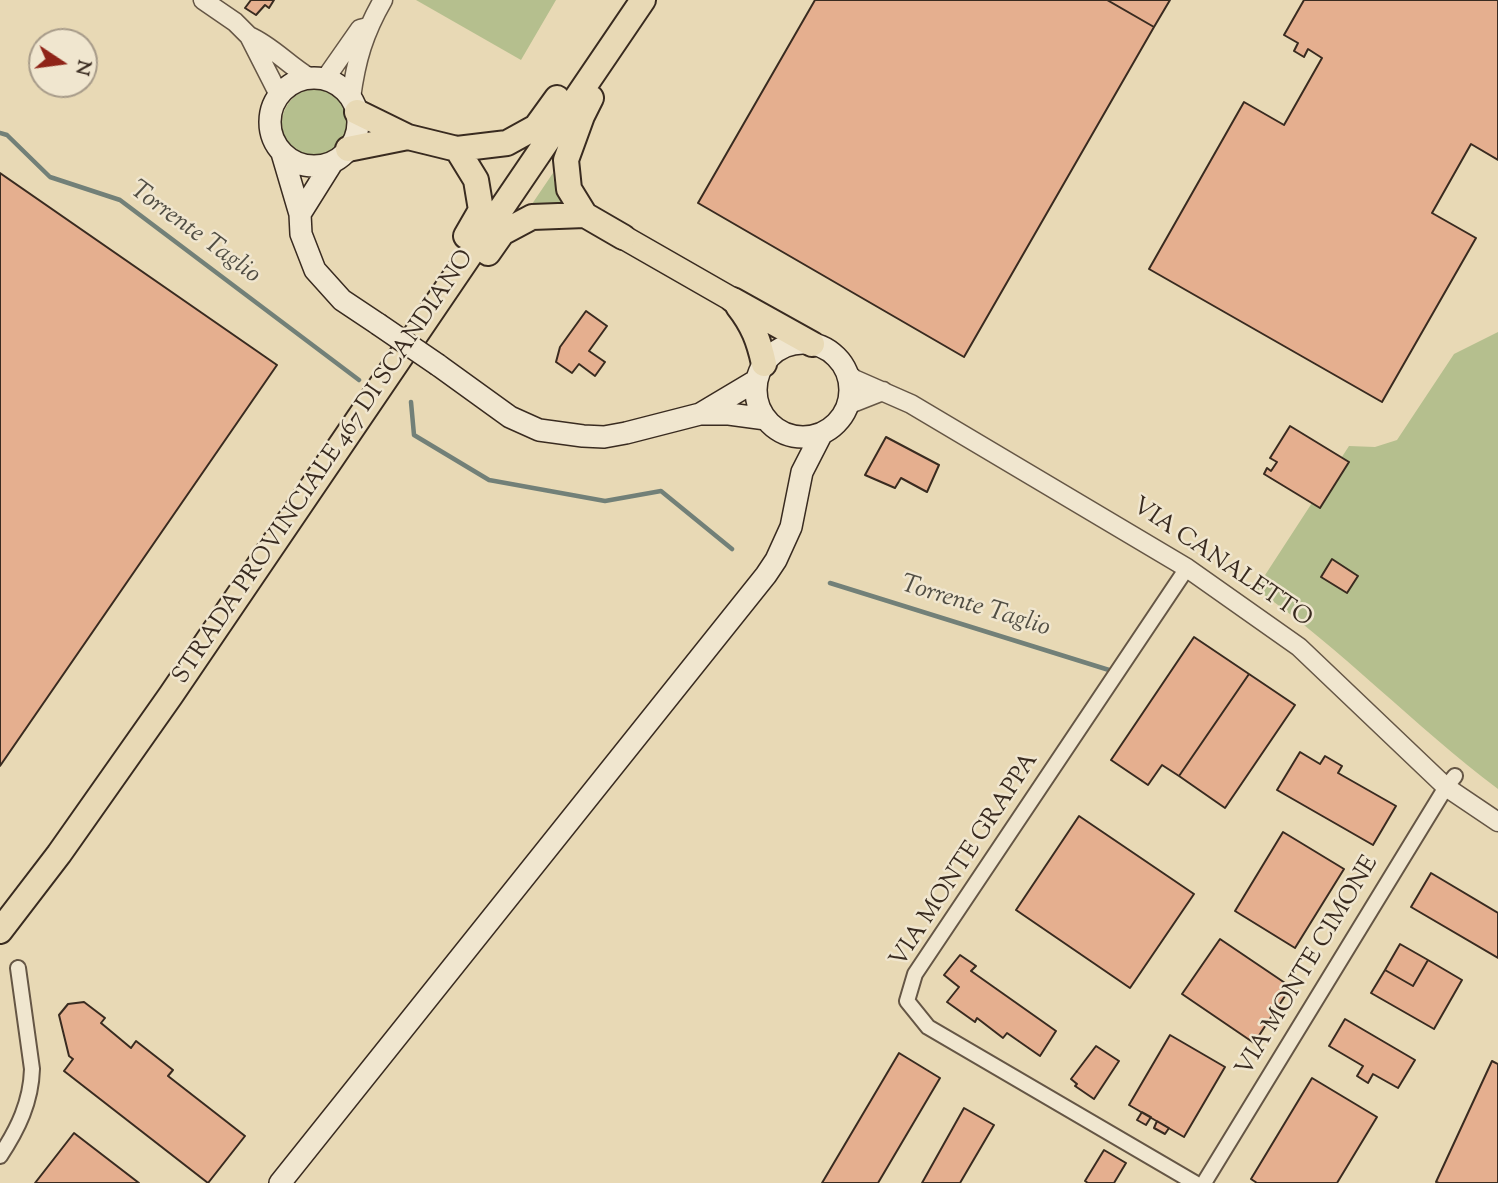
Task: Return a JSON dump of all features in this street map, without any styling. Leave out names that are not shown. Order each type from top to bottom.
[{"type":"highway","points":[[354,105],[408,137],[457,149],[507,144],[536,127],[596,46],[638,0]]},
{"type":"highway","points":[[623,237],[585,215],[569,189],[566,160],[582,116],[645,0]]},
{"type":"highway","name":"STRADA PROVINCIALE 467 DI SCANDIANO","points":[[0,931],[59,854],[163,707],[645,0]]},
{"type":"highway","points":[[340,156],[408,137]]},
{"type":"highway","points":[[382,384],[481,210],[476,180],[457,149]]},
{"type":"highway","points":[[382,384],[447,311],[502,233],[532,217],[585,215]]},
{"type":"highway","points":[[733,300],[812,344]]},
{"type":"highway","points":[[733,300],[750,321],[759,339],[761,372]]},
{"type":"main road","points":[[300,214],[356,135],[354,105],[340,86],[318,78],[293,83],[274,102],[269,120],[272,137],[282,153],[300,214],[301,234],[315,270],[341,300],[510,417],[539,430],[604,437],[700,414],[729,414],[766,419]]},
{"type":"main road","points":[[282,153],[305,166],[314,166],[340,156]]},
{"type":"main road","points":[[623,237],[733,300]]},
{"type":"main road","points":[[280,1183],[776,561],[791,527],[802,472],[822,433],[841,417],[849,400],[846,372],[829,351],[812,344],[785,347],[761,372],[700,414]]},
{"type":"main road","points":[[761,372],[758,405],[766,419],[786,434],[804,437],[822,433]]},
{"type":"main road","points":[[786,434],[802,472]]},
{"type":"street","points":[[203,0],[235,22],[249,36],[279,95]]},
{"type":"street","points":[[354,105],[355,63],[368,27],[383,0]]},
{"type":"street","points":[[249,36],[264,43],[291,67],[318,78],[360,29],[368,27]]},
{"type":"street","name":"VIA CANALETTO","points":[[846,372],[854,379],[911,404],[1187,568],[1299,647],[1498,822]]},
{"type":"street","points":[[841,417],[850,404],[884,391]]},
{"type":"street","name":"VIA MONTE GRAPPA","points":[[1187,568],[915,974],[907,1001],[928,1027],[1195,1183]]},
{"type":"street","name":"VIA MONTE CIMONE","points":[[1204,1183],[1451,782]]},
{"type":"street","points":[[0,1156],[20,1121],[32,1083],[18,968]]},
{"type":"green space","points":[[416,0],[556,0],[521,60]]},
{"type":"green space","points":[[316,89],[329,92],[340,99],[347,110],[350,123],[347,136],[340,147],[329,154],[316,157],[303,154],[292,147],[285,136],[282,123],[285,110],[292,99],[303,92]]},
{"type":"green space","points":[[553,173],[563,204],[532,204]]},
{"type":"green space","points":[[1498,332],[1498,789],[1288,612],[1256,589],[1349,446],[1375,447],[1397,440],[1454,354]]},
{"type":"building","points":[[251,0],[274,0],[269,8],[265,5],[256,15],[245,8]]},
{"type":"building","points":[[815,0],[1107,0],[1154,27],[964,357],[698,203]]},
{"type":"building","points":[[1107,0],[1170,0],[1154,27]]},
{"type":"building","points":[[1304,0],[1498,0],[1498,160],[1471,144],[1432,213],[1476,238],[1382,402],[1149,269],[1244,102],[1284,125],[1322,58],[1308,49],[1304,57],[1294,51],[1298,43],[1284,35]]},
{"type":"building","points":[[0,173],[277,365],[0,766]]},
{"type":"building","points":[[586,311],[607,326],[589,351],[605,362],[595,376],[579,364],[572,373],[556,362],[560,347]]},
{"type":"building","points":[[1290,426],[1349,462],[1320,508],[1264,474],[1267,468],[1271,471],[1277,462],[1270,458]]},
{"type":"building","points":[[886,437],[939,465],[927,492],[901,478],[895,488],[865,475]]},
{"type":"building","points":[[1332,559],[1358,576],[1347,593],[1321,577]]},
{"type":"building","points":[[1194,637],[1249,674],[1179,776],[1162,765],[1148,785],[1111,760]]},
{"type":"building","points":[[1249,674],[1295,705],[1225,808],[1179,776]]},
{"type":"building","points":[[1300,752],[1320,764],[1325,756],[1342,766],[1338,773],[1396,806],[1373,845],[1277,790]]},
{"type":"building","points":[[1079,816],[1194,894],[1130,988],[1016,910]]},
{"type":"building","points":[[1283,832],[1344,869],[1295,948],[1235,911]]},
{"type":"building","points":[[1431,873],[1498,913],[1498,958],[1411,907]]},
{"type":"building","points":[[1220,939],[1291,987],[1254,1043],[1182,994]]},
{"type":"building","points":[[1400,944],[1428,960],[1413,986],[1385,970]]},
{"type":"building","points":[[960,955],[976,966],[971,971],[1056,1031],[1040,1056],[1007,1033],[1003,1038],[977,1018],[975,1022],[947,1002],[959,987],[944,975]]},
{"type":"building","points":[[1428,960],[1462,980],[1434,1029],[1371,993],[1385,970],[1413,986]]},
{"type":"building","points":[[84,1002],[105,1018],[101,1023],[131,1048],[136,1041],[173,1070],[168,1076],[245,1136],[208,1183],[64,1071],[73,1059],[69,1056],[59,1015],[68,1004]]},
{"type":"building","points":[[1345,1019],[1415,1060],[1398,1088],[1373,1074],[1368,1083],[1357,1076],[1363,1066],[1329,1046]]},
{"type":"building","points":[[1170,1035],[1225,1067],[1184,1137],[1129,1105]]},
{"type":"building","points":[[1096,1046],[1119,1061],[1094,1099],[1075,1086],[1077,1084],[1071,1079]]},
{"type":"building","points":[[899,1053],[940,1078],[878,1183],[822,1183]]},
{"type":"building","points":[[1492,1061],[1498,1064],[1498,1183],[1436,1182]]},
{"type":"building","points":[[1312,1078],[1377,1117],[1337,1183],[1257,1183],[1251,1179]]},
{"type":"building","points":[[964,1108],[994,1125],[960,1183],[922,1183]]},
{"type":"building","points":[[1142,1112],[1151,1117],[1146,1125],[1137,1120]]},
{"type":"building","points":[[1157,1121],[1169,1128],[1165,1134],[1154,1128]]},
{"type":"building","points":[[74,1133],[139,1183],[35,1183]]},
{"type":"building","points":[[1104,1150],[1126,1163],[1114,1183],[1088,1183],[1085,1181]]},
{"type":"waterway","name":"Torrente Taglio","points":[[0,133],[7,135],[50,177],[120,200],[359,380]]},
{"type":"waterway","name":"Torrente Taglio","points":[[411,402],[414,435],[489,480],[605,501],[661,491],[732,549]]},
{"type":"waterway","name":"Torrente Taglio","points":[[830,583],[1109,670]]}]
